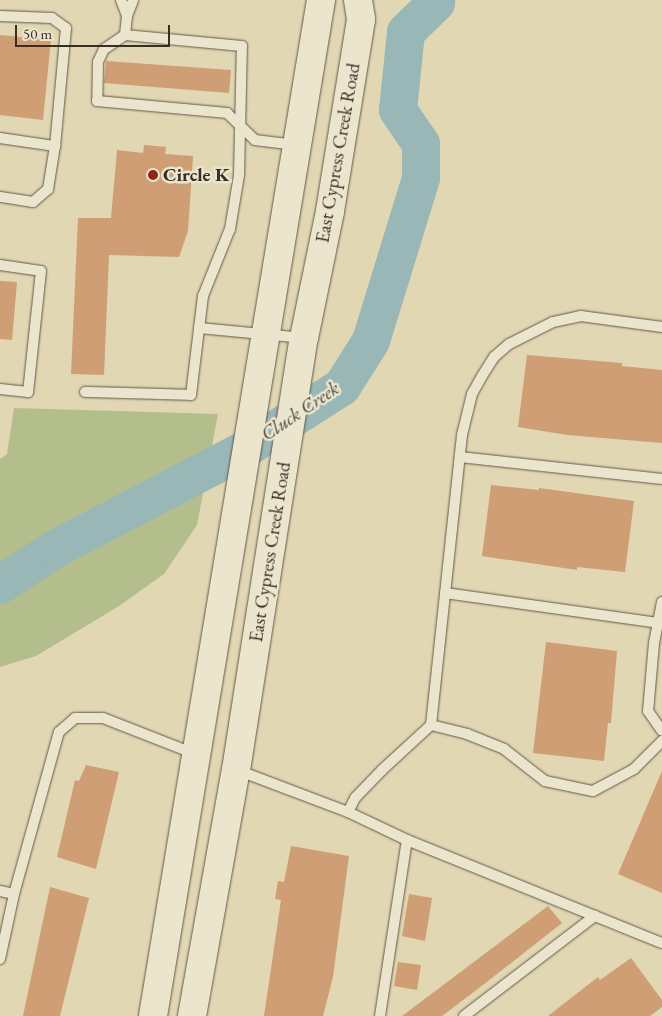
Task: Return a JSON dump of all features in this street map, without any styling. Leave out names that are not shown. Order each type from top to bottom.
[{"type":"main road","name":"East Cypress Creek Road","points":[[153,1016],[198,755],[264,337],[321,0]]},
{"type":"main road","name":"East Cypress Creek Road","points":[[192,1016],[236,770],[304,338],[330,211],[361,20],[358,0]]},
{"type":"main road","points":[[198,755],[236,770]]},
{"type":"lane","points":[[121,0],[127,16]]},
{"type":"lane","points":[[126,35],[127,16],[133,0]]},
{"type":"lane","points":[[0,16],[52,18],[66,28],[55,146],[48,189],[33,202],[0,197]]},
{"type":"lane","points":[[85,392],[191,395],[203,296],[230,229],[239,175],[242,129],[242,46],[126,35],[104,49],[98,62],[97,101],[227,112],[242,129],[255,140],[296,145]]},
{"type":"lane","points":[[0,138],[55,146]]},
{"type":"lane","points":[[0,265],[41,271],[28,392],[0,389]]},
{"type":"lane","points":[[348,812],[355,798],[382,770],[431,726],[460,457],[472,394],[494,357],[510,344],[553,322],[582,316],[662,327]]},
{"type":"lane","points":[[199,328],[264,337],[304,338]]},
{"type":"lane","points":[[460,457],[662,479]]},
{"type":"lane","points":[[445,593],[658,623]]},
{"type":"lane","points":[[662,602],[648,711],[662,731]]},
{"type":"lane","points":[[0,959],[14,894],[59,732],[75,718],[103,718],[198,755]]},
{"type":"lane","points":[[431,726],[467,734],[504,749],[545,781],[594,791],[634,769],[662,741]]},
{"type":"lane","points":[[236,770],[348,812],[407,840],[662,943]]},
{"type":"lane","points":[[380,1016],[407,840]]},
{"type":"lane","points":[[0,891],[14,894]]},
{"type":"lane","points":[[464,1016],[595,916]]},
{"type":"green space","points":[[14,408],[218,414],[197,525],[164,574],[119,606],[36,656],[0,667],[0,459],[7,454]]},
{"type":"building","points":[[0,35],[51,40],[43,120],[0,115]]},
{"type":"building","points":[[106,61],[231,70],[229,93],[104,83]]},
{"type":"building","points":[[144,145],[166,147],[165,154],[193,156],[188,231],[179,257],[109,255],[104,375],[71,374],[78,218],[111,218],[117,150],[143,153]]},
{"type":"building","points":[[0,281],[17,282],[12,340],[0,339]]},
{"type":"building","points":[[527,355],[622,363],[622,366],[662,370],[662,443],[567,435],[518,427]]},
{"type":"building","points":[[491,485],[539,490],[539,488],[634,501],[625,572],[577,567],[577,570],[482,556]]},
{"type":"building","points":[[546,642],[617,651],[611,723],[608,723],[604,761],[533,753]]},
{"type":"building","points":[[86,765],[119,772],[96,869],[57,857],[75,780],[79,781]]},
{"type":"building","points":[[662,771],[662,893],[618,874]]},
{"type":"building","points":[[291,846],[349,856],[333,977],[323,1016],[264,1016],[281,900],[275,899],[278,881],[284,882]]},
{"type":"building","points":[[50,887],[89,898],[60,1016],[23,1016]]},
{"type":"building","points":[[409,894],[432,898],[425,941],[402,936]]},
{"type":"building","points":[[548,906],[562,923],[442,1016],[402,1016]]},
{"type":"building","points":[[631,958],[662,1000],[662,1007],[650,1016],[548,1016],[598,977],[600,980]]},
{"type":"building","points":[[398,962],[421,965],[417,990],[394,986]]},
{"type":"waterway","name":"Cluck Creek","points":[[0,585],[55,549],[239,453],[342,387],[371,341],[421,178],[421,144],[398,110],[406,32],[436,3]]},
{"type":"place","name":"Circle K","points":[[153,175]]}]
